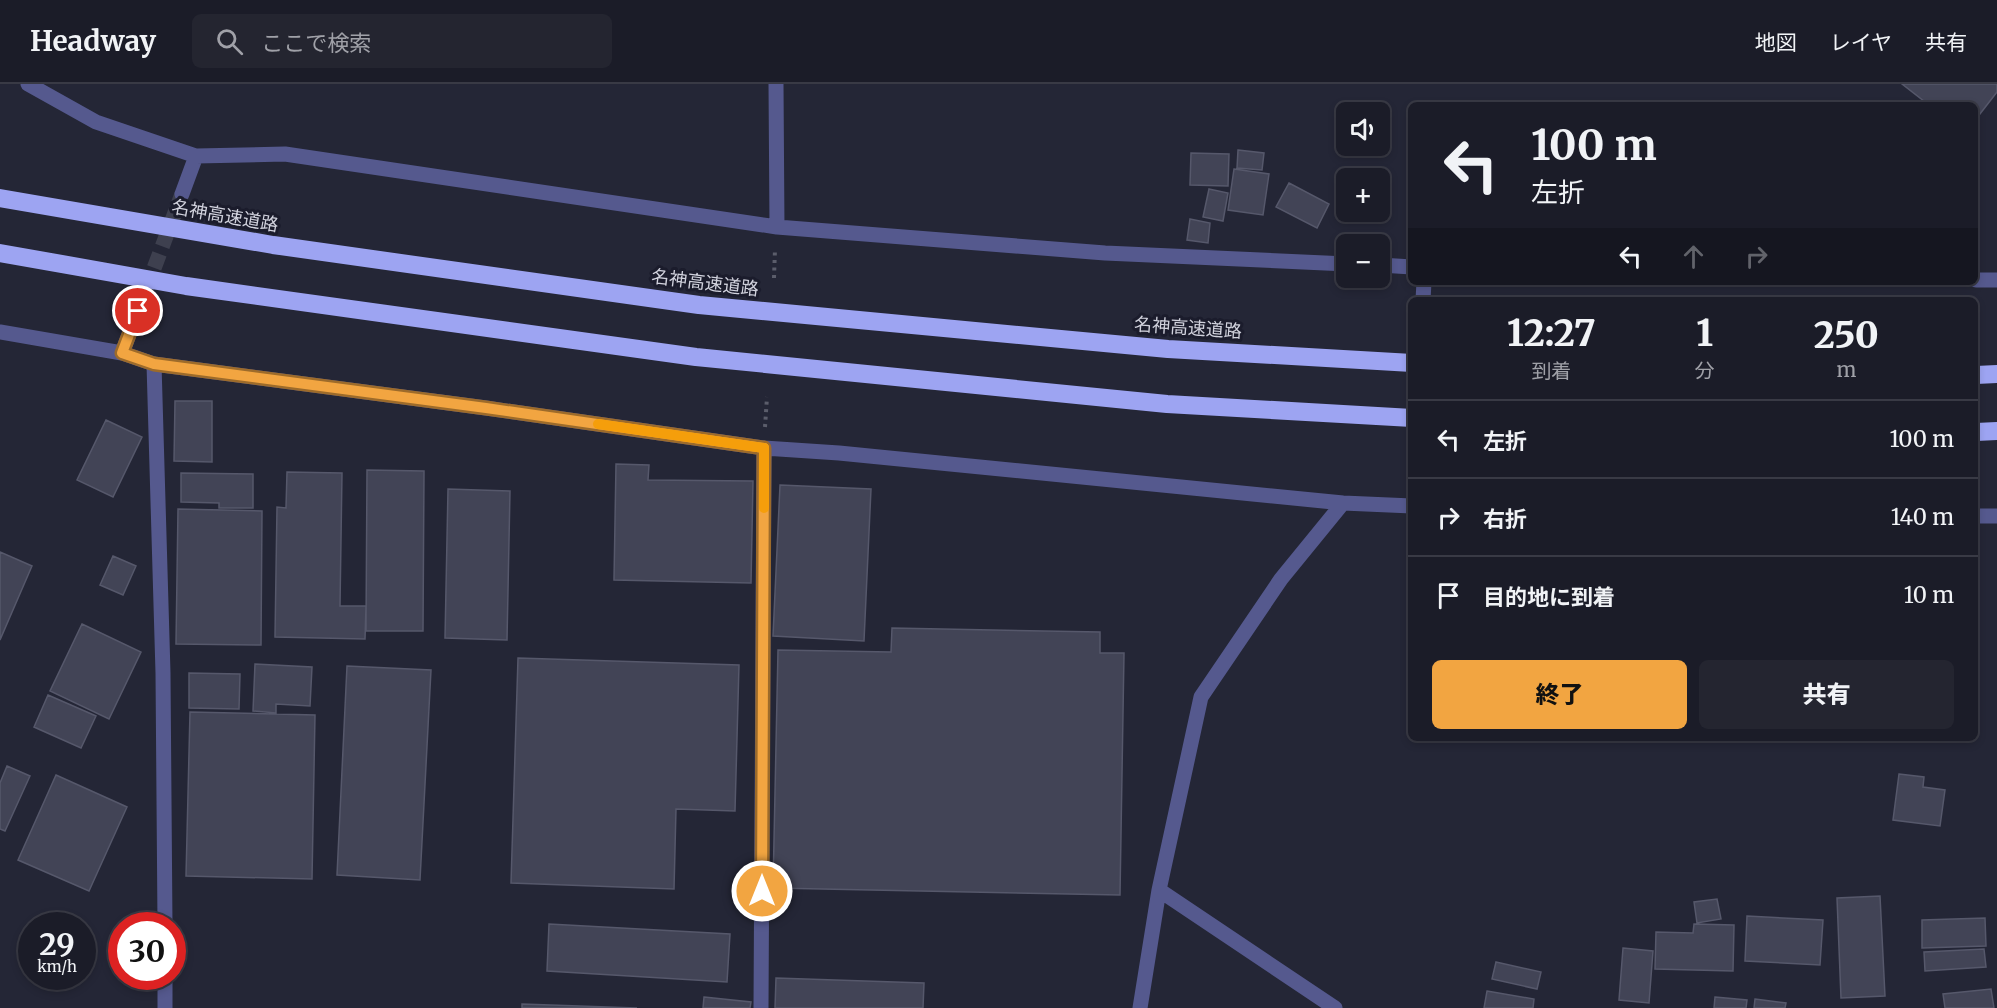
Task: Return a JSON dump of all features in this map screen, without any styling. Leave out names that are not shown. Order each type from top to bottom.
[{"type":"highway","name":"名神高速道路","points":[[8,199],[273,245],[699,305],[1168,349],[1408,363]]},
{"type":"highway","points":[[0,254],[186,286],[696,357],[1167,404],[1408,418]]},
{"type":"highway","points":[[1978,375],[1997,374]]},
{"type":"highway","points":[[1978,432],[1997,431]]},
{"type":"street","points":[[28,84],[96,122],[196,156],[285,154],[777,227],[1105,253],[1336,264]]},
{"type":"street","points":[[776,84],[777,227]]},
{"type":"street","points":[[182,194],[196,156]]},
{"type":"street","points":[[1390,266],[1408,267]]},
{"type":"street","points":[[1978,280],[1997,280]]},
{"type":"street","points":[[122,353],[138,311]]},
{"type":"street","points":[[0,332],[122,353],[154,364],[474,406],[764,448],[839,453],[1343,503],[1408,506]]},
{"type":"street","points":[[154,364],[163,673],[165,912]]},
{"type":"street","points":[[761,1008],[764,448]]},
{"type":"street","points":[[1140,1008],[1159,890],[1201,697],[1281,579],[1343,503]]},
{"type":"street","points":[[1978,516],[1997,516]]},
{"type":"street","points":[[1159,890],[1335,1008]]},
{"type":"street","points":[[165,990],[165,1008]]},
{"type":"building","points":[[1902,84],[1997,84],[1997,92],[1978,116],[1978,102],[1925,102]]},
{"type":"building","points":[[1238,150],[1264,153],[1262,170],[1237,168]]},
{"type":"building","points":[[1191,153],[1229,154],[1228,186],[1190,185]]},
{"type":"building","points":[[1234,169],[1269,174],[1263,215],[1228,210]]},
{"type":"building","points":[[1289,183],[1329,204],[1317,228],[1276,207]]},
{"type":"building","points":[[1209,189],[1228,193],[1223,221],[1203,217]]},
{"type":"building","points":[[1190,219],[1210,223],[1208,243],[1187,240]]},
{"type":"building","points":[[175,401],[212,401],[212,462],[174,461]]},
{"type":"building","points":[[106,420],[142,437],[113,497],[77,480]]},
{"type":"building","points":[[616,464],[649,465],[648,480],[753,481],[751,583],[614,580]]},
{"type":"building","points":[[367,470],[424,471],[423,631],[366,631]]},
{"type":"building","points":[[287,472],[342,473],[340,606],[366,606],[365,639],[275,637],[277,507],[286,508]]},
{"type":"building","points":[[181,473],[253,474],[253,508],[219,508],[219,503],[181,502]]},
{"type":"building","points":[[780,485],[871,489],[864,641],[773,636]]},
{"type":"building","points":[[448,489],[510,491],[507,640],[445,638]]},
{"type":"building","points":[[178,509],[262,511],[261,645],[176,644]]},
{"type":"building","points":[[0,552],[32,566],[0,640]]},
{"type":"building","points":[[113,556],[136,566],[123,595],[100,585]]},
{"type":"building","points":[[82,624],[141,652],[109,719],[50,691]]},
{"type":"building","points":[[892,628],[1100,632],[1100,653],[1124,653],[1120,895],[773,888],[778,650],[891,652]]},
{"type":"building","points":[[518,658],[739,665],[735,811],[676,809],[674,889],[511,883]]},
{"type":"building","points":[[255,664],[312,667],[310,706],[276,704],[276,713],[253,711]]},
{"type":"building","points":[[347,666],[431,670],[420,880],[337,875]]},
{"type":"building","points":[[189,673],[240,674],[239,709],[189,708]]},
{"type":"building","points":[[48,695],[96,716],[81,748],[34,727]]},
{"type":"building","points":[[190,712],[315,715],[312,879],[186,876]]},
{"type":"building","points":[[7,766],[30,776],[5,831],[0,829],[0,783]]},
{"type":"building","points":[[1899,774],[1924,777],[1923,787],[1945,790],[1940,826],[1893,820]]},
{"type":"building","points":[[56,775],[127,807],[89,891],[18,860]]},
{"type":"building","points":[[1880,896],[1885,996],[1841,998],[1837,898]]},
{"type":"building","points":[[1717,899],[1721,919],[1697,923],[1694,902]]},
{"type":"building","points":[[1747,916],[1823,920],[1820,965],[1745,961]]},
{"type":"building","points":[[1985,918],[1986,946],[1922,948],[1922,920]]},
{"type":"building","points":[[549,924],[730,934],[727,982],[547,971]]},
{"type":"building","points":[[1694,924],[1734,925],[1733,971],[1655,969],[1656,932],[1693,933]]},
{"type":"building","points":[[1623,948],[1653,951],[1649,1003],[1619,1000]]},
{"type":"building","points":[[1984,949],[1986,967],[1925,971],[1924,952]]},
{"type":"building","points":[[1496,962],[1541,972],[1537,989],[1492,979]]},
{"type":"building","points":[[776,978],[924,983],[923,1008],[775,1008]]},
{"type":"building","points":[[1991,989],[1994,1008],[1945,1008],[1943,994]]},
{"type":"building","points":[[1487,991],[1534,999],[1533,1008],[1484,1008]]},
{"type":"building","points":[[704,997],[751,1002],[750,1008],[703,1008]]},
{"type":"building","points":[[1715,997],[1747,1000],[1746,1008],[1714,1008]]},
{"type":"building","points":[[1755,999],[1786,1003],[1785,1008],[1754,1008]]},
{"type":"building","points":[[522,1004],[637,1008],[522,1008]]},
{"type":"tunnel","points":[[138,311],[182,194]]},
{"type":"slow traffic","points":[[598,424],[764,448],[764,508]]},
{"type":"route","points":[[138,311],[122,353],[154,364],[764,448],[762,891]]}]
